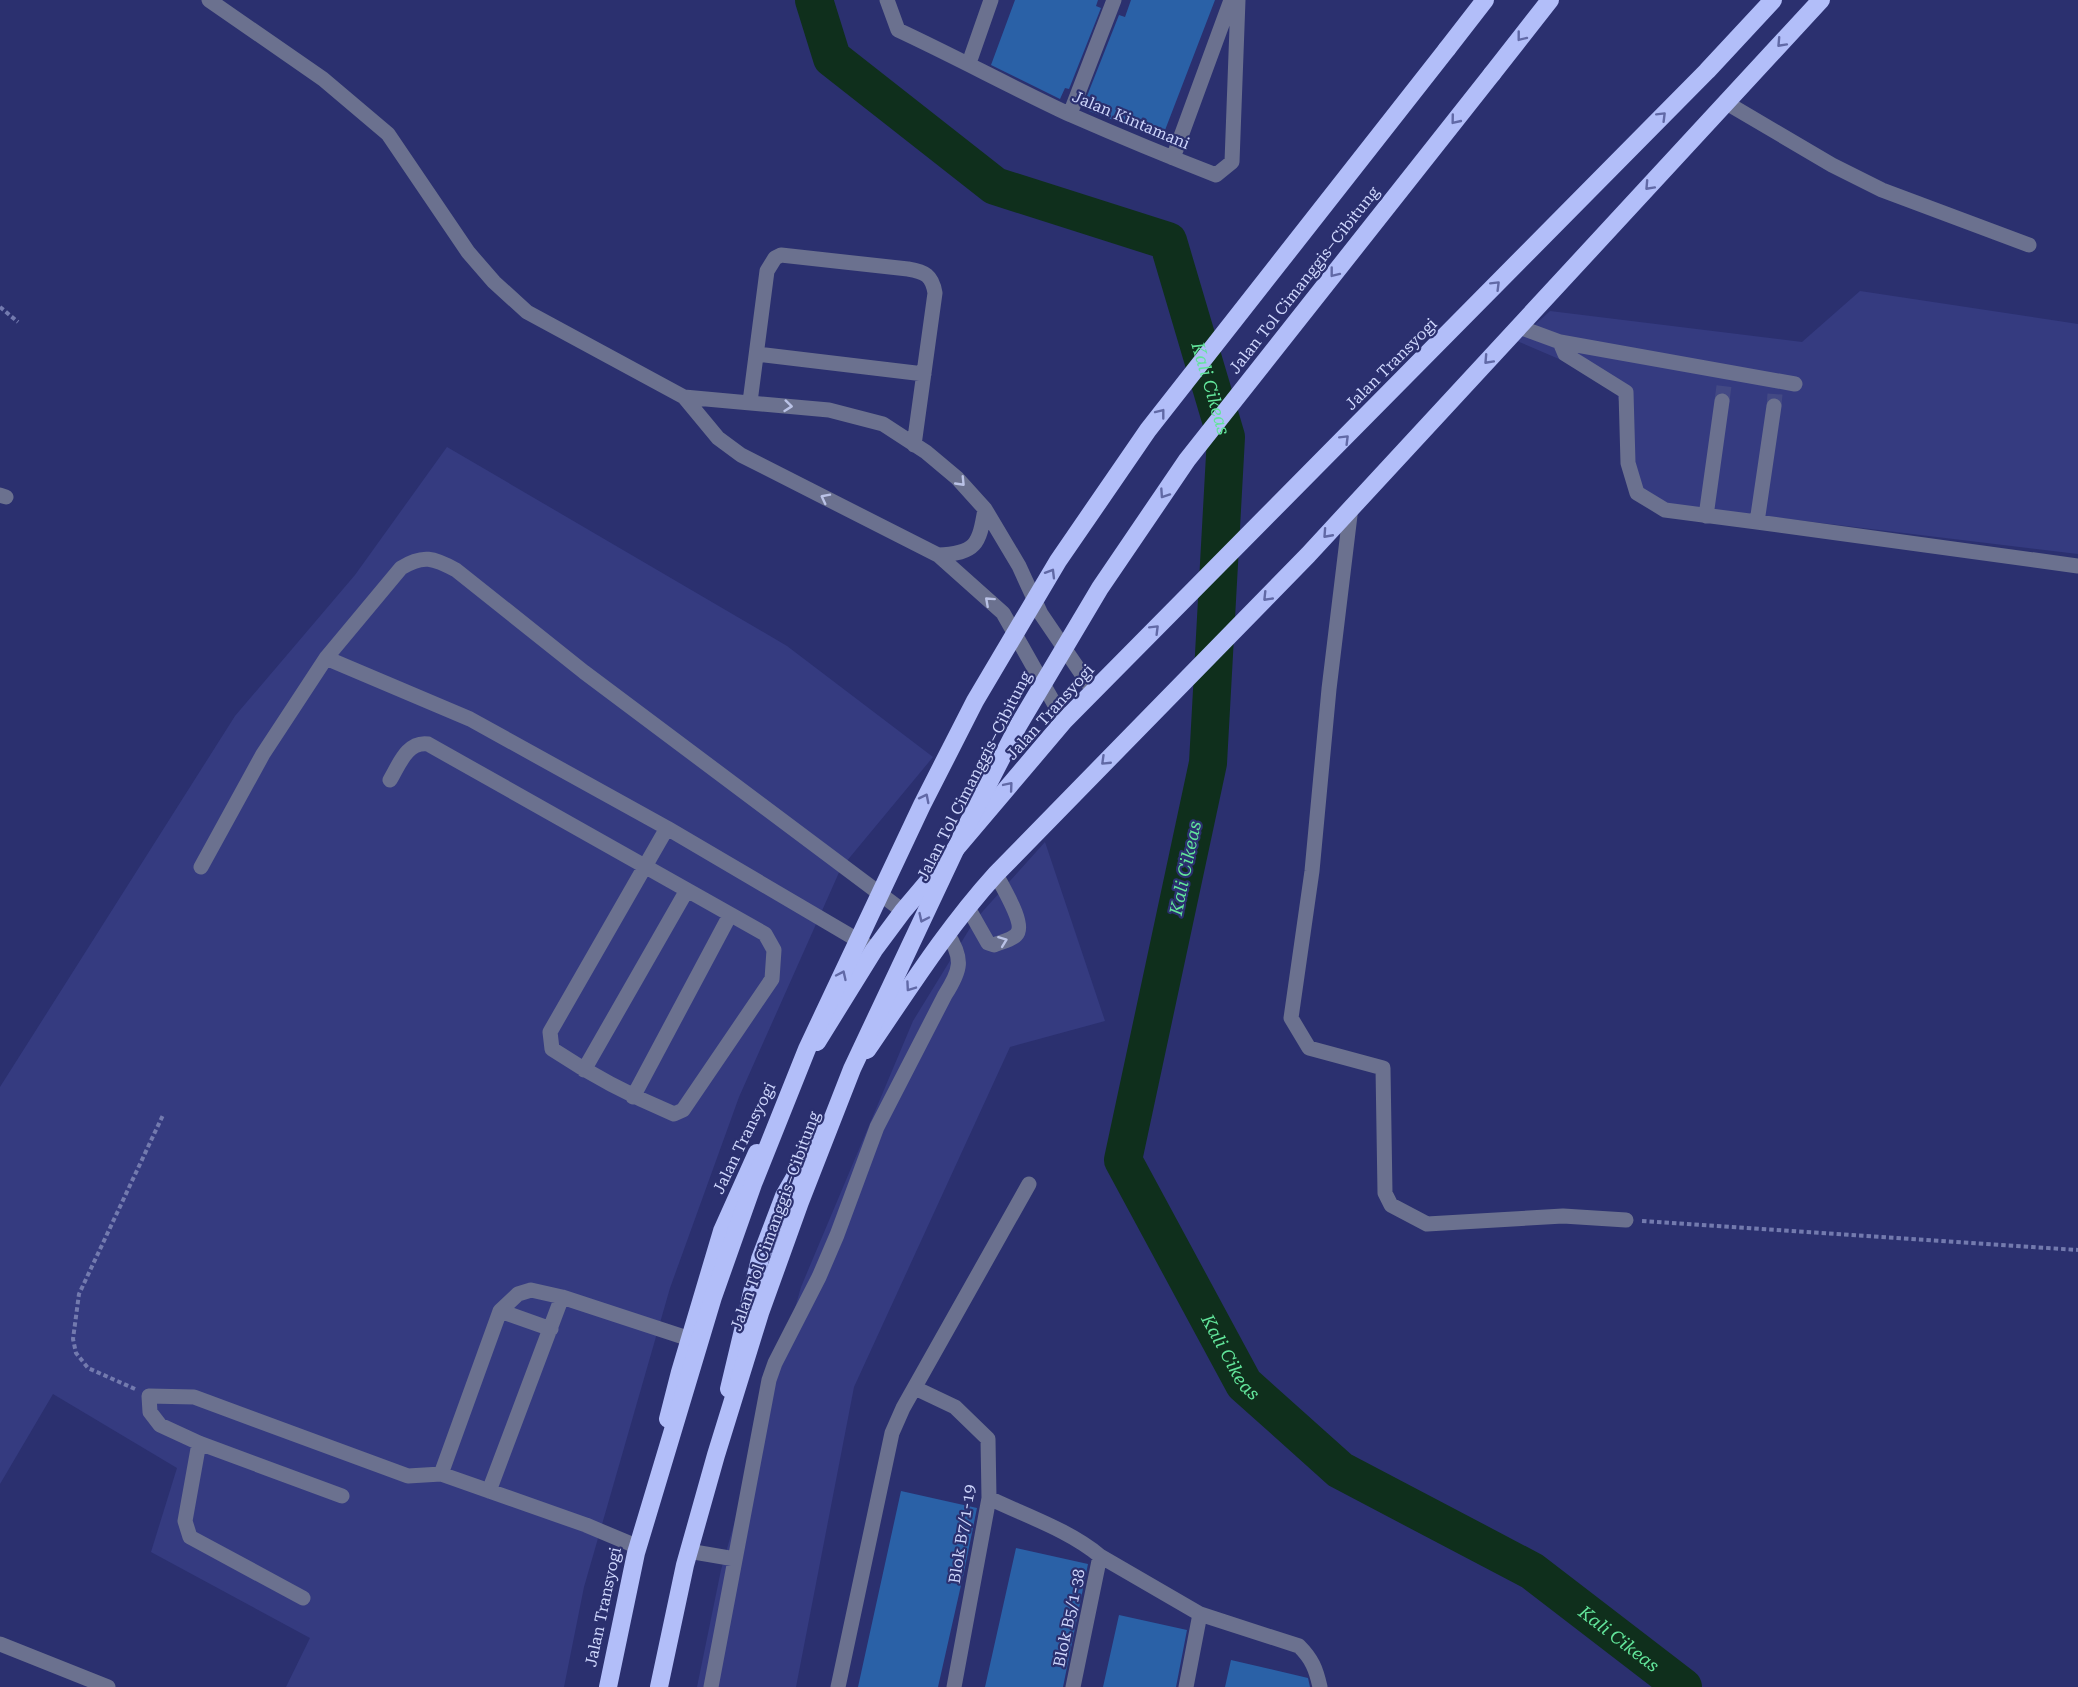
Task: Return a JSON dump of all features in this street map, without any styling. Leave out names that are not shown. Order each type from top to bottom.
[{"type":"highway","name":"Jalan Tol Cimanggis–Cibitung","points":[[607,1687],[643,1531],[713,1297],[753,1184],[807,1049],[922,805],[969,712],[1058,561],[1148,430],[1485,0]]},
{"type":"highway","name":"Jalan Tol Cimanggis–Cibitung","points":[[659,1687],[685,1565],[710,1478],[760,1313],[800,1202],[852,1069],[966,827],[1018,726],[1100,588],[1187,460],[1550,0]]},
{"type":"highway","name":"Jalan Transyogi","points":[[607,1687],[636,1546],[690,1339],[722,1231],[776,1110],[874,950],[903,911],[1064,721],[1304,481],[1707,71],[1773,0]]},
{"type":"highway","points":[[666,1687],[759,1259],[784,1196],[865,1052],[947,933],[967,906],[996,874],[1308,555],[1821,0]]},
{"type":"street","points":[[209,0],[323,79],[388,134],[468,252],[494,282],[527,312],[684,397],[718,438],[741,455],[938,555],[1003,613],[1064,721]]},
{"type":"street","name":"Jalan Kintamani","points":[[887,0],[898,30],[1070,114],[1216,175],[1232,162],[1238,0]]},
{"type":"street","points":[[969,63],[991,0]]},
{"type":"street","points":[[1070,114],[1114,0]]},
{"type":"street","points":[[1173,158],[1231,0]]},
{"type":"street","points":[[1725,102],[1832,165],[1882,190],[2029,245]]},
{"type":"street","points":[[750,402],[767,271],[775,258],[781,255],[924,272],[934,282],[935,293],[914,445]]},
{"type":"street","points":[[1518,327],[1560,342],[1725,386],[1775,393],[1795,384]]},
{"type":"street","points":[[1560,342],[1565,354],[1626,392],[1628,463],[1637,493],[1665,510],[2078,566]]},
{"type":"street","points":[[757,354],[924,374]]},
{"type":"street","points":[[1706,516],[1725,386]]},
{"type":"street","points":[[1757,522],[1775,393]]},
{"type":"street","points":[[684,397],[830,410],[883,424],[914,445],[957,478],[985,509],[1019,566],[1041,615],[1094,692]]},
{"type":"street","points":[[1351,507],[1329,689],[1310,889],[1291,1018],[1309,1048],[1383,1068],[1385,1193],[1391,1205],[1427,1224],[1563,1216],[1626,1220]]},
{"type":"street","points":[[938,555],[960,554],[972,548],[980,536],[985,509]]},
{"type":"street","points":[[201,867],[263,754],[326,658],[401,568],[412,561],[424,558],[440,561],[456,570],[584,672],[903,911]]},
{"type":"street","points":[[326,658],[470,719],[668,828],[874,950]]},
{"type":"street","points":[[390,780],[410,747],[420,743],[428,744],[645,866],[730,915],[765,934],[772,944],[775,959],[772,979],[683,1110],[674,1114],[633,1097],[552,1049],[550,1032],[645,866],[668,828]]},
{"type":"street","points":[[967,906],[988,943],[994,945],[1016,936],[1020,928],[1018,918],[996,874]]},
{"type":"street","points":[[584,1070],[687,890]]},
{"type":"street","points":[[633,1097],[730,915]]},
{"type":"street","points":[[711,1687],[772,1372],[832,1245],[877,1127],[945,995],[958,976],[959,961],[947,933]]},
{"type":"street","points":[[838,1687],[892,1433],[903,1408],[1029,1184]]},
{"type":"street","points":[[441,1473],[500,1311],[518,1294],[531,1290],[562,1297],[690,1339]]},
{"type":"street","points":[[489,1491],[562,1297]]},
{"type":"street","points":[[500,1311],[551,1329]]},
{"type":"street","name":"Blok B7/1-19","points":[[915,1388],[956,1407],[988,1439],[989,1498],[954,1687]]},
{"type":"street","points":[[342,1496],[199,1443],[160,1425],[150,1412],[149,1396],[194,1397],[408,1476],[441,1473],[586,1525],[636,1546]]},
{"type":"street","points":[[199,1443],[185,1521],[190,1537],[303,1598]]},
{"type":"street","points":[[989,1498],[1073,1538],[1200,1614],[1299,1646],[1310,1657],[1320,1687]]},
{"type":"street","points":[[694,1552],[735,1559]]},
{"type":"street","name":"Blok B5/1-38","points":[[1073,1687],[1100,1556]]},
{"type":"street","points":[[1186,1687],[1200,1614]]},
{"type":"street","points":[[0,1644],[108,1687]]},
{"type":"path","points":[[0,307],[18,322]]},
{"type":"path","points":[[149,1396],[88,1368],[76,1353],[73,1339],[79,1294],[163,1115]]},
{"type":"path","points":[[1626,1220],[2078,1250]]},
{"type":"shaded area","points":[[1860,291],[2078,324],[2078,554],[1640,501],[1615,383],[1517,341],[1550,311],[1802,342]]},
{"type":"shaded area","points":[[447,447],[787,646],[933,757],[841,868],[739,1097],[670,1288],[584,1587],[564,1687],[286,1687],[310,1638],[151,1552],[177,1468],[53,1394],[0,1484],[0,1087],[235,716],[355,575]]},
{"type":"shaded area","points":[[1045,842],[1105,1021],[1010,1047],[854,1387],[796,1687],[697,1687],[721,1570],[801,1287],[913,1021],[975,920]]},
{"type":"building","points":[[1015,0],[1098,0],[1096,6],[1101,8],[1069,89],[1065,88],[1060,99],[991,65]]},
{"type":"building","points":[[1131,0],[1215,0],[1162,138],[1089,111],[1094,99],[1087,96],[1119,15],[1125,17]]},
{"type":"building","points":[[901,1491],[977,1508],[964,1572],[938,1687],[858,1687]]},
{"type":"building","points":[[1016,1548],[1088,1564],[1063,1687],[985,1687]]},
{"type":"building","points":[[1119,1615],[1187,1630],[1176,1687],[1103,1687]]},
{"type":"building","points":[[1231,1660],[1308,1678],[1310,1687],[1225,1687]]},
{"type":"waterway","name":"Kali Cikeas","points":[[814,0],[832,58],[995,186],[1168,241],[1226,437],[1208,763],[1123,1160],[1244,1384],[1340,1470],[1532,1571],[1683,1687]]},
{"type":"tunnel","points":[[1722,401],[1724,386]]},
{"type":"tunnel","points":[[1774,406],[1775,394]]}]
